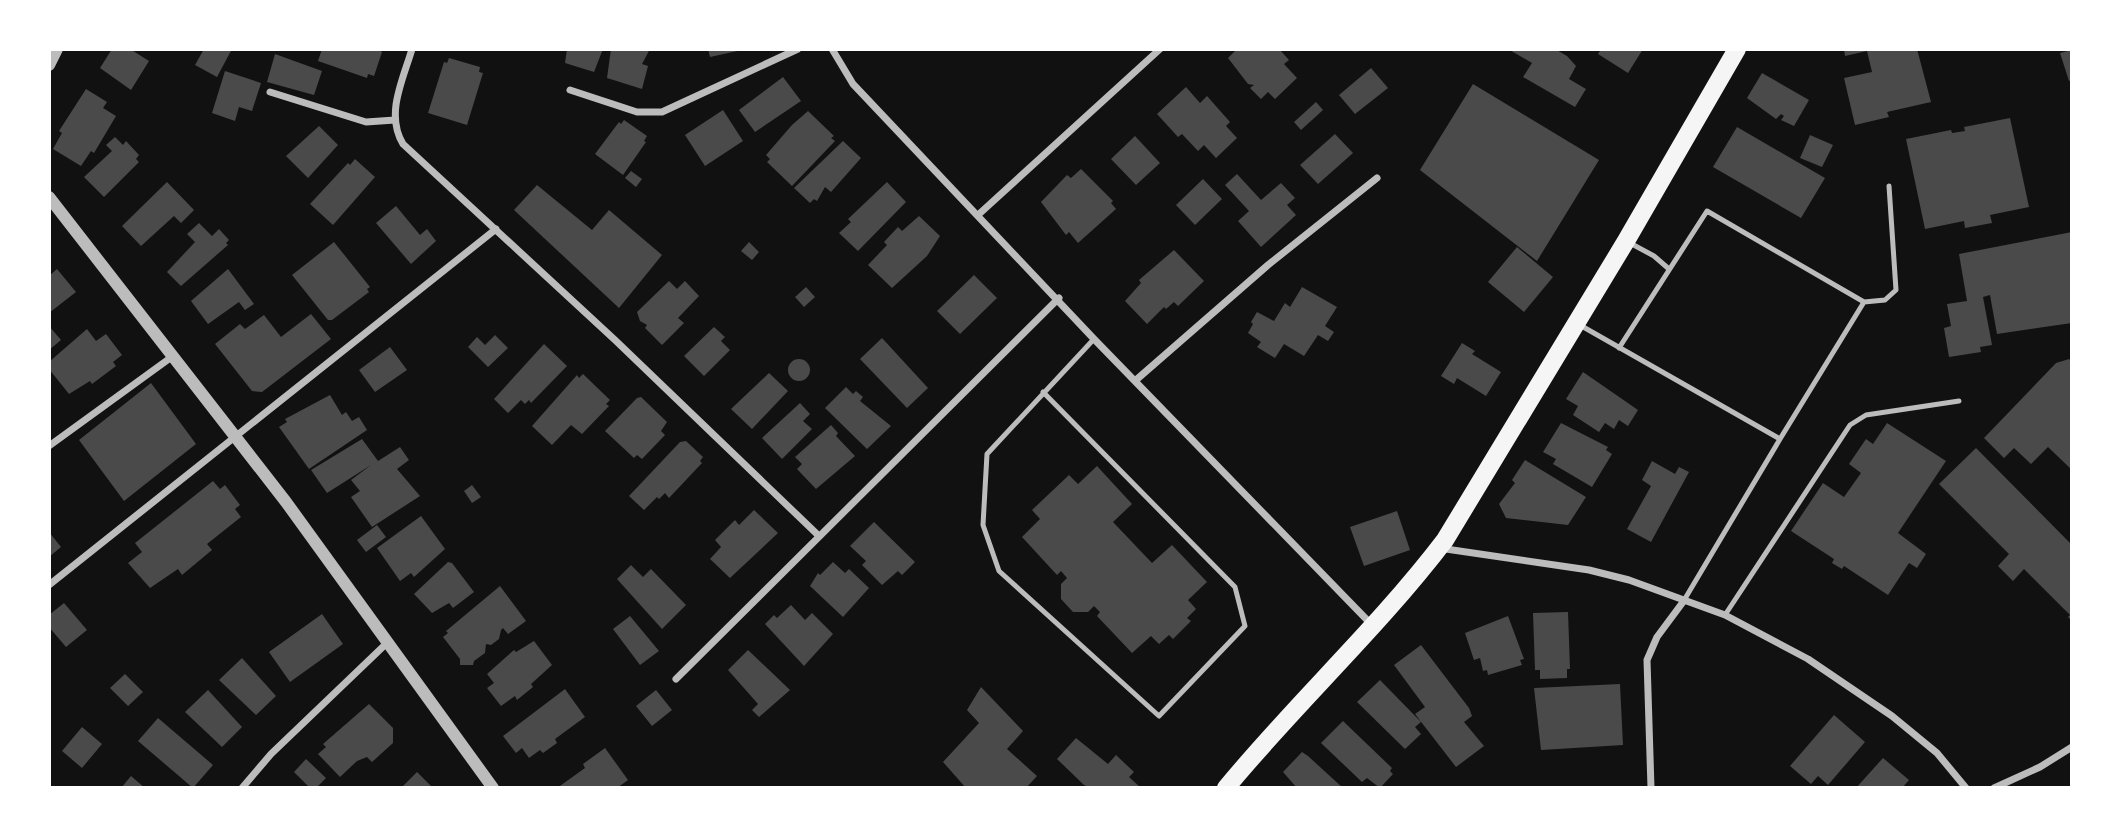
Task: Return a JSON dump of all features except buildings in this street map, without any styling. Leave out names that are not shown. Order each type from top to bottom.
[{"type":"main road","points":[[1226,788],[1438,548],[1465,510],[1737,49]]},
{"type":"street","points":[[49,65],[57,49]]},
{"type":"street","points":[[412,49],[396,102],[394,120],[398,136],[409,151],[496,229],[819,536]]},
{"type":"street","points":[[570,90],[637,112],[663,112],[797,49]]},
{"type":"street","points":[[832,49],[853,84],[1059,298],[1094,339],[1371,624]]},
{"type":"street","points":[[978,215],[1160,49]]},
{"type":"street","points":[[270,92],[366,122],[394,120]]},
{"type":"street","points":[[1136,380],[1268,265],[1377,178]]},
{"type":"street","points":[[49,197],[236,436],[389,641],[493,788]]},
{"type":"street","points":[[49,585],[496,229]]},
{"type":"street","points":[[676,679],[1059,298]]},
{"type":"street","points":[[49,446],[174,355]]},
{"type":"street","points":[[1438,548],[1589,570],[1629,580],[1683,602],[1725,615],[1808,659],[1892,716],[1937,754],[1966,788]]},
{"type":"street","points":[[1651,788],[1647,660],[1657,637],[1683,602]]},
{"type":"street","points":[[242,788],[271,754],[389,641]]},
{"type":"street","points":[[1994,788],[2040,767],[2072,747]]},
{"type":"lane","points":[[1619,348],[1707,211],[1864,302],[1885,300],[1896,290],[1889,186]]},
{"type":"lane","points":[[1626,241],[1654,256],[1669,269]]},
{"type":"lane","points":[[1683,602],[1864,302]]},
{"type":"lane","points":[[1575,323],[1780,439]]},
{"type":"lane","points":[[1043,392],[1235,587],[1245,626],[1159,716],[999,571],[983,525],[987,454],[1043,392],[1094,339]]},
{"type":"lane","points":[[1725,615],[1850,425],[1866,415],[1959,401]]}]
